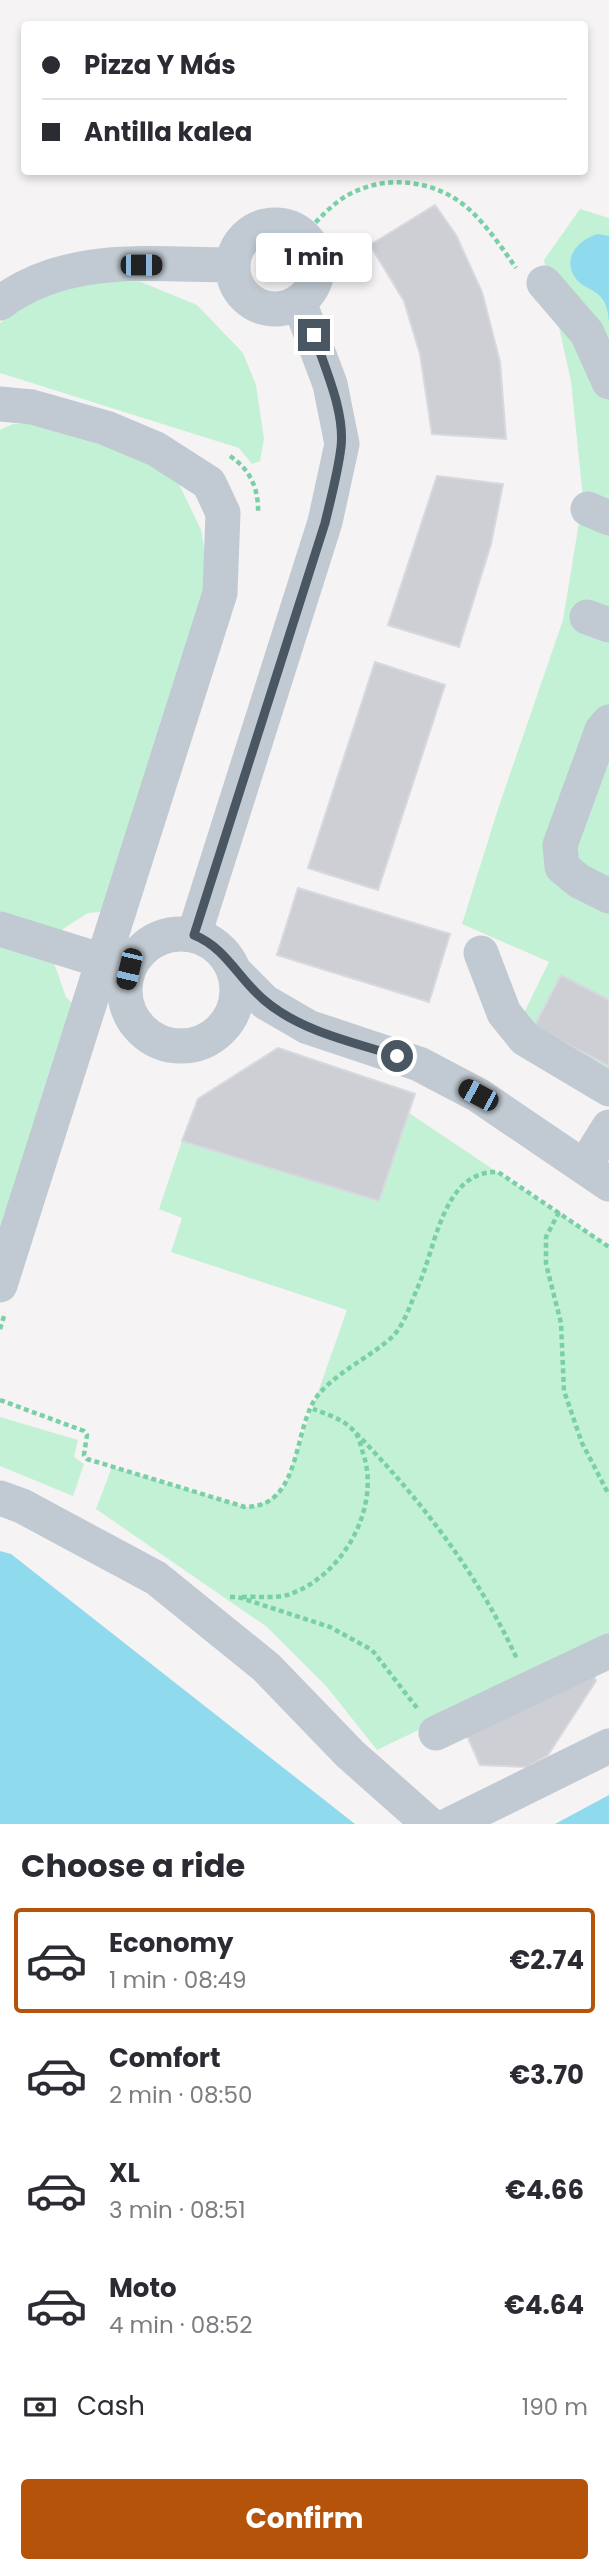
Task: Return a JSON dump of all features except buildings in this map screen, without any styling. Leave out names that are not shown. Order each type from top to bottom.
[{"type":"street","points":[[262,226],[290,226],[304,235],[313,248],[317,264],[316,279],[299,303],[273,310],[249,302],[238,289],[233,265],[239,243],[262,226]]},
{"type":"street","points":[[0,303],[37,280],[97,265],[233,265]]},
{"type":"street","points":[[544,283],[587,333],[609,382]]},
{"type":"street","points":[[194,935],[325,523],[342,444],[330,384],[299,303]]},
{"type":"street","points":[[0,404],[32,408],[106,428],[156,449],[209,483],[223,513],[220,593],[131,876],[115,964],[0,1285]]},
{"type":"street","points":[[609,722],[602,730],[560,845],[562,867],[579,881],[609,896]]},
{"type":"street","points":[[0,929],[115,964],[140,952],[156,940],[175,934],[194,935],[219,949],[235,972],[265,1002],[308,1027],[419,1064],[478,1095],[596,1175],[609,1127]]},
{"type":"street","points":[[481,953],[504,1013],[525,1039],[609,1089]]},
{"type":"street","points":[[115,964],[135,1022],[147,1035],[164,1044],[184,1046],[203,1042],[220,1031],[252,1024],[308,1027]]},
{"type":"street","points":[[220,1031],[236,1004],[235,972]]},
{"type":"street","points":[[0,1498],[22,1506],[156,1578],[266,1667],[350,1754],[429,1824]]},
{"type":"street","points":[[436,1732],[609,1651]]},
{"type":"street","points":[[452,1824],[609,1746]]},
{"type":"path","points":[[304,235],[344,197],[372,185],[402,181],[425,185],[447,194],[471,211],[521,275],[544,283]]},
{"type":"path","points":[[222,451],[238,462],[251,478],[259,495],[258,515]]},
{"type":"path","points":[[0,1401],[84,1431],[88,1435],[84,1455],[87,1459],[245,1507],[256,1507],[271,1499],[285,1486],[319,1395],[396,1334],[427,1268],[441,1223],[456,1192],[467,1180],[483,1171],[498,1172],[609,1247]]},
{"type":"path","points":[[559,1212],[546,1237],[546,1264],[561,1323],[564,1391],[582,1443],[609,1495]]},
{"type":"path","points":[[313,1409],[333,1416],[356,1433],[401,1480],[457,1552],[506,1636],[530,1689]]},
{"type":"path","points":[[184,1601],[289,1595],[326,1575],[352,1541],[366,1503],[368,1470],[356,1433]]},
{"type":"path","points":[[238,1597],[330,1627],[372,1650],[436,1732]]},
{"type":"green space","points":[[580,209],[609,218],[609,1072],[518,1025],[549,962],[462,924],[563,620],[583,498],[571,381],[544,260]]},
{"type":"green space","points":[[87,281],[141,282],[197,305],[243,353],[256,385],[264,439],[260,461],[252,464],[239,448],[0,373],[0,323],[37,298]]},
{"type":"green space","points":[[13,424],[66,424],[114,437],[179,484],[201,530],[210,579],[110,911],[88,913],[58,932],[0,914],[0,430]]},
{"type":"green space","points":[[0,946],[54,963],[66,997],[80,1011],[0,1269]]},
{"type":"green space","points":[[409,1113],[609,1247],[609,1638],[377,1750],[327,1687],[267,1627],[96,1509],[112,1467],[245,1507],[262,1504],[272,1498],[285,1486],[347,1310],[171,1252],[182,1218],[159,1209],[182,1141],[379,1201]]},
{"type":"green space","points":[[0,1417],[78,1440],[74,1457],[84,1464],[73,1496],[0,1466]]},
{"type":"water","points":[[598,234],[609,236],[609,322],[607,308],[602,299],[577,280],[570,265],[578,245]]},
{"type":"water","points":[[0,1551],[11,1554],[355,1824],[0,1824]]},
{"type":"water","points":[[609,1795],[609,1824],[555,1824]]},
{"type":"route","points":[[314,335],[339,417],[342,444],[336,475],[325,523],[194,935],[212,942],[226,955],[235,972],[265,1002],[308,1027],[397,1056]]}]
